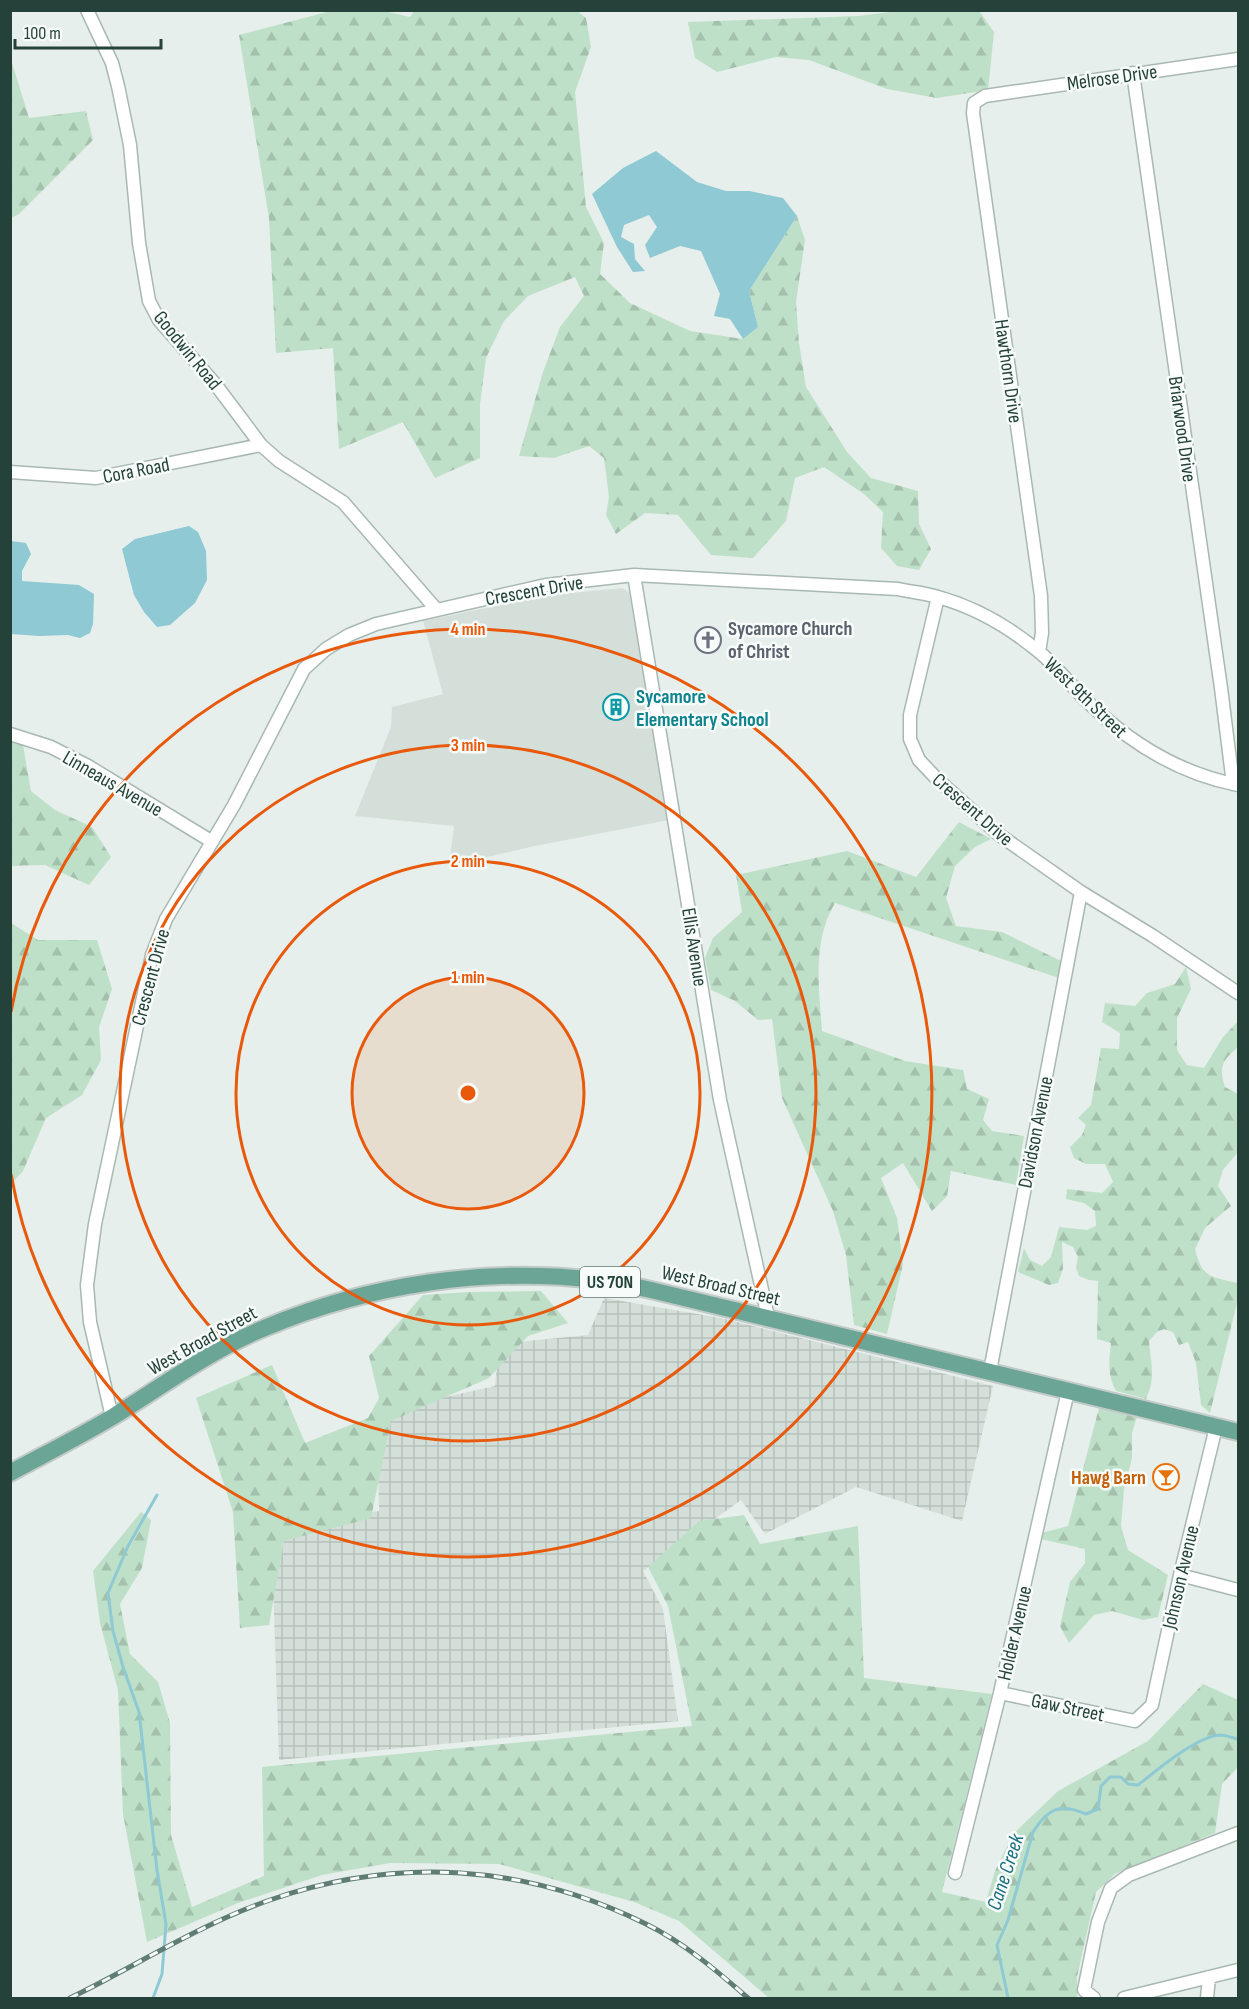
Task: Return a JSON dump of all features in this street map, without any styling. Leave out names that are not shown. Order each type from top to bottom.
[{"type":"main road","name":"West Broad Street","points":[[10,1473],[112,1417],[212,1354],[267,1327],[328,1305],[385,1290],[442,1281],[499,1276],[549,1276],[598,1280],[768,1317],[1239,1432]]},
{"type":"street","name":"Goodwin Road","points":[[87,10],[112,63],[118,86],[130,145],[139,243],[149,301],[159,320],[216,385],[261,445],[279,461],[343,502],[436,609]]},
{"type":"street","name":"Melrose Drive","points":[[985,96],[1239,59]]},
{"type":"street","name":"Briarwood Drive","points":[[1133,73],[1236,785]]},
{"type":"street","name":"Hawthorn Drive","points":[[985,96],[974,103],[973,112],[1041,596],[1040,652]]},
{"type":"street","name":"Cora Road","points":[[10,472],[96,478],[261,445]]},
{"type":"street","name":"Crescent Drive","points":[[112,1417],[90,1322],[87,1285],[89,1256],[142,993],[152,955],[166,920],[234,805],[304,669],[326,649],[349,635],[376,624],[546,585],[634,575],[898,589],[938,597],[910,715],[910,739],[919,760],[998,834],[1081,892],[1239,993]]},
{"type":"street","name":"Ellis Avenue","points":[[634,575],[720,1100],[768,1317]]},
{"type":"street","name":"West 9th Street","points":[[938,597],[984,615],[1040,652],[1092,706],[1128,738],[1157,756],[1195,774],[1236,785]]},
{"type":"street","name":"Linneaus Avenue","points":[[10,734],[51,747],[88,766],[211,841]]},
{"type":"street","name":"Davidson Avenue","points":[[990,1371],[1081,892]]},
{"type":"street","name":"Holder Avenue","points":[[955,1874],[1000,1693],[1068,1391]]},
{"type":"street","name":"Johnson Avenue","points":[[1135,1721],[1152,1705],[1180,1575],[1216,1427]]},
{"type":"street","points":[[1180,1575],[1239,1590]]},
{"type":"street","name":"Gaw Street","points":[[1000,1693],[1135,1721]]},
{"type":"street","points":[[1094,1998],[1084,1990],[1098,1922],[1111,1888],[1129,1875],[1239,1833]]},
{"type":"street","points":[[1124,1998],[1239,1970]]},
{"type":"street","points":[[1207,1998],[1209,1977]]},
{"type":"shaded area","points":[[622,588],[629,592],[669,820],[535,846],[449,866],[454,826],[355,816],[391,727],[392,707],[443,694],[423,621],[551,595]]},
{"type":"shaded area","points":[[604,1298],[721,1318],[993,1386],[962,1521],[856,1487],[765,1534],[741,1500],[643,1571],[663,1609],[678,1721],[279,1760],[271,1523],[379,1511],[378,1412],[495,1386],[499,1344],[588,1335]]},
{"type":"green space","points":[[415,10],[576,10],[586,18],[591,47],[575,92],[586,207],[604,243],[600,274],[630,303],[690,331],[743,339],[758,327],[749,291],[797,216],[805,240],[796,302],[799,343],[806,387],[847,452],[871,478],[918,491],[919,524],[931,549],[919,570],[897,566],[881,548],[883,512],[864,494],[824,467],[795,478],[786,521],[753,558],[711,555],[678,515],[645,513],[616,534],[606,515],[609,497],[604,458],[589,446],[554,458],[519,456],[543,372],[560,327],[584,296],[575,277],[528,296],[504,321],[486,358],[480,404],[480,458],[435,478],[403,422],[339,449],[333,348],[276,353],[269,218],[239,35],[331,11],[384,11],[410,17]]},
{"type":"green space","points":[[898,11],[994,11],[980,12],[994,32],[988,90],[937,98],[887,89],[809,60],[776,57],[717,72],[695,58],[688,22],[859,16]]},
{"type":"green space","points":[[10,56],[29,118],[86,111],[93,140],[19,214],[11,218]]},
{"type":"green space","points":[[11,742],[23,745],[31,791],[55,810],[92,827],[111,857],[89,885],[45,865],[11,866]]},
{"type":"green space","points":[[959,822],[991,839],[975,847],[955,866],[946,898],[956,926],[1002,932],[1063,962],[1059,978],[835,903],[823,933],[820,949],[822,1031],[905,1061],[963,1070],[967,1089],[989,1099],[983,1120],[992,1131],[1024,1136],[1016,1185],[951,1171],[947,1196],[932,1211],[903,1163],[881,1178],[897,1218],[903,1264],[887,1334],[854,1325],[846,1255],[833,1211],[782,1098],[772,1019],[758,1020],[735,1001],[711,990],[705,958],[713,938],[742,912],[736,875],[847,851],[916,877]]},
{"type":"green space","points":[[11,923],[38,940],[97,940],[112,989],[99,1027],[101,1060],[82,1095],[46,1118],[23,1171],[11,1184]]},
{"type":"green space","points":[[1186,967],[1191,989],[1177,1018],[1177,1050],[1187,1065],[1204,1068],[1223,1037],[1238,1021],[1238,1047],[1225,1060],[1222,1069],[1225,1087],[1238,1094],[1238,1152],[1223,1170],[1218,1186],[1231,1206],[1205,1228],[1195,1249],[1201,1266],[1209,1275],[1238,1283],[1238,1299],[1210,1413],[1201,1405],[1196,1363],[1188,1342],[1179,1345],[1173,1332],[1164,1329],[1157,1332],[1149,1341],[1152,1377],[1146,1399],[1116,1391],[1110,1373],[1111,1343],[1097,1339],[1098,1281],[1079,1276],[1076,1267],[1078,1257],[1073,1247],[1062,1242],[1063,1269],[1058,1283],[1049,1285],[1018,1272],[1024,1248],[1030,1260],[1042,1266],[1051,1257],[1059,1227],[1087,1230],[1096,1226],[1095,1211],[1084,1203],[1066,1199],[1067,1189],[1102,1193],[1113,1182],[1105,1164],[1086,1164],[1074,1158],[1070,1147],[1082,1135],[1086,1125],[1078,1118],[1091,1105],[1101,1048],[1119,1049],[1120,1033],[1102,1022],[1105,1003],[1135,1006],[1147,993],[1175,984]]},
{"type":"green space","points":[[541,1291],[568,1323],[528,1336],[489,1378],[391,1421],[371,1518],[284,1541],[269,1625],[240,1628],[233,1512],[196,1398],[272,1365],[305,1443],[368,1418],[379,1398],[369,1356],[423,1295]]},
{"type":"green space","points":[[1099,1408],[1137,1417],[1132,1433],[1132,1458],[1124,1489],[1121,1526],[1128,1550],[1168,1575],[1158,1617],[1143,1620],[1112,1611],[1094,1615],[1069,1643],[1060,1626],[1070,1582],[1085,1563],[1085,1549],[1041,1539],[1042,1533],[1068,1526]]},
{"type":"green space","points":[[141,1512],[151,1520],[142,1568],[120,1604],[130,1654],[158,1682],[170,1723],[171,1835],[192,1907],[264,1876],[262,1767],[692,1726],[668,1606],[648,1567],[699,1521],[744,1515],[760,1544],[858,1526],[864,1678],[992,1694],[942,1892],[986,1902],[995,1871],[1013,1834],[1058,1791],[1148,1741],[1203,1684],[1238,1700],[1238,1767],[1222,1784],[1215,1833],[1115,1874],[1096,1892],[1077,1977],[1077,1998],[769,1998],[679,1921],[634,1902],[499,1864],[390,1863],[322,1875],[238,1903],[147,1942],[123,1814],[118,1690],[100,1623],[93,1571]]},
{"type":"water","points":[[656,151],[697,182],[726,191],[749,191],[783,198],[797,216],[749,291],[758,327],[743,339],[730,319],[714,316],[720,294],[701,251],[680,246],[650,258],[645,245],[657,227],[649,215],[624,225],[621,237],[634,244],[635,259],[645,271],[633,272],[617,247],[592,194],[623,168]]},
{"type":"water","points":[[189,526],[198,532],[206,551],[207,580],[195,603],[170,625],[157,627],[144,612],[134,595],[122,549],[135,539]]},
{"type":"water","points":[[11,541],[26,543],[31,554],[22,571],[22,581],[79,585],[94,594],[93,624],[90,633],[80,638],[68,635],[11,634]]},
{"type":"waterway","points":[[153,1998],[162,1974],[166,1924],[157,1870],[139,1712],[113,1631],[108,1593],[128,1546],[157,1495]]},
{"type":"waterway","name":"Cane Creek","points":[[1008,1998],[997,1945],[1008,1920],[1033,1832],[1044,1818],[1055,1810],[1069,1809],[1086,1814],[1098,1809],[1101,1786],[1110,1777],[1121,1777],[1128,1784],[1138,1785],[1177,1755],[1200,1741],[1220,1735],[1238,1739]]},
{"type":"railway","points":[[70,1998],[193,1933],[270,1900],[318,1886],[365,1877],[413,1872],[460,1873],[507,1878],[554,1889],[600,1904],[646,1924],[673,1939],[712,1967],[748,1998]]},
{"type":"place","name":"Sycamore Church of Christ","points":[[708,640]]},
{"type":"place","name":"Sycamore Elementary School","points":[[616,707]]},
{"type":"place","name":"Hawg Barn","points":[[1166,1477]]}]
